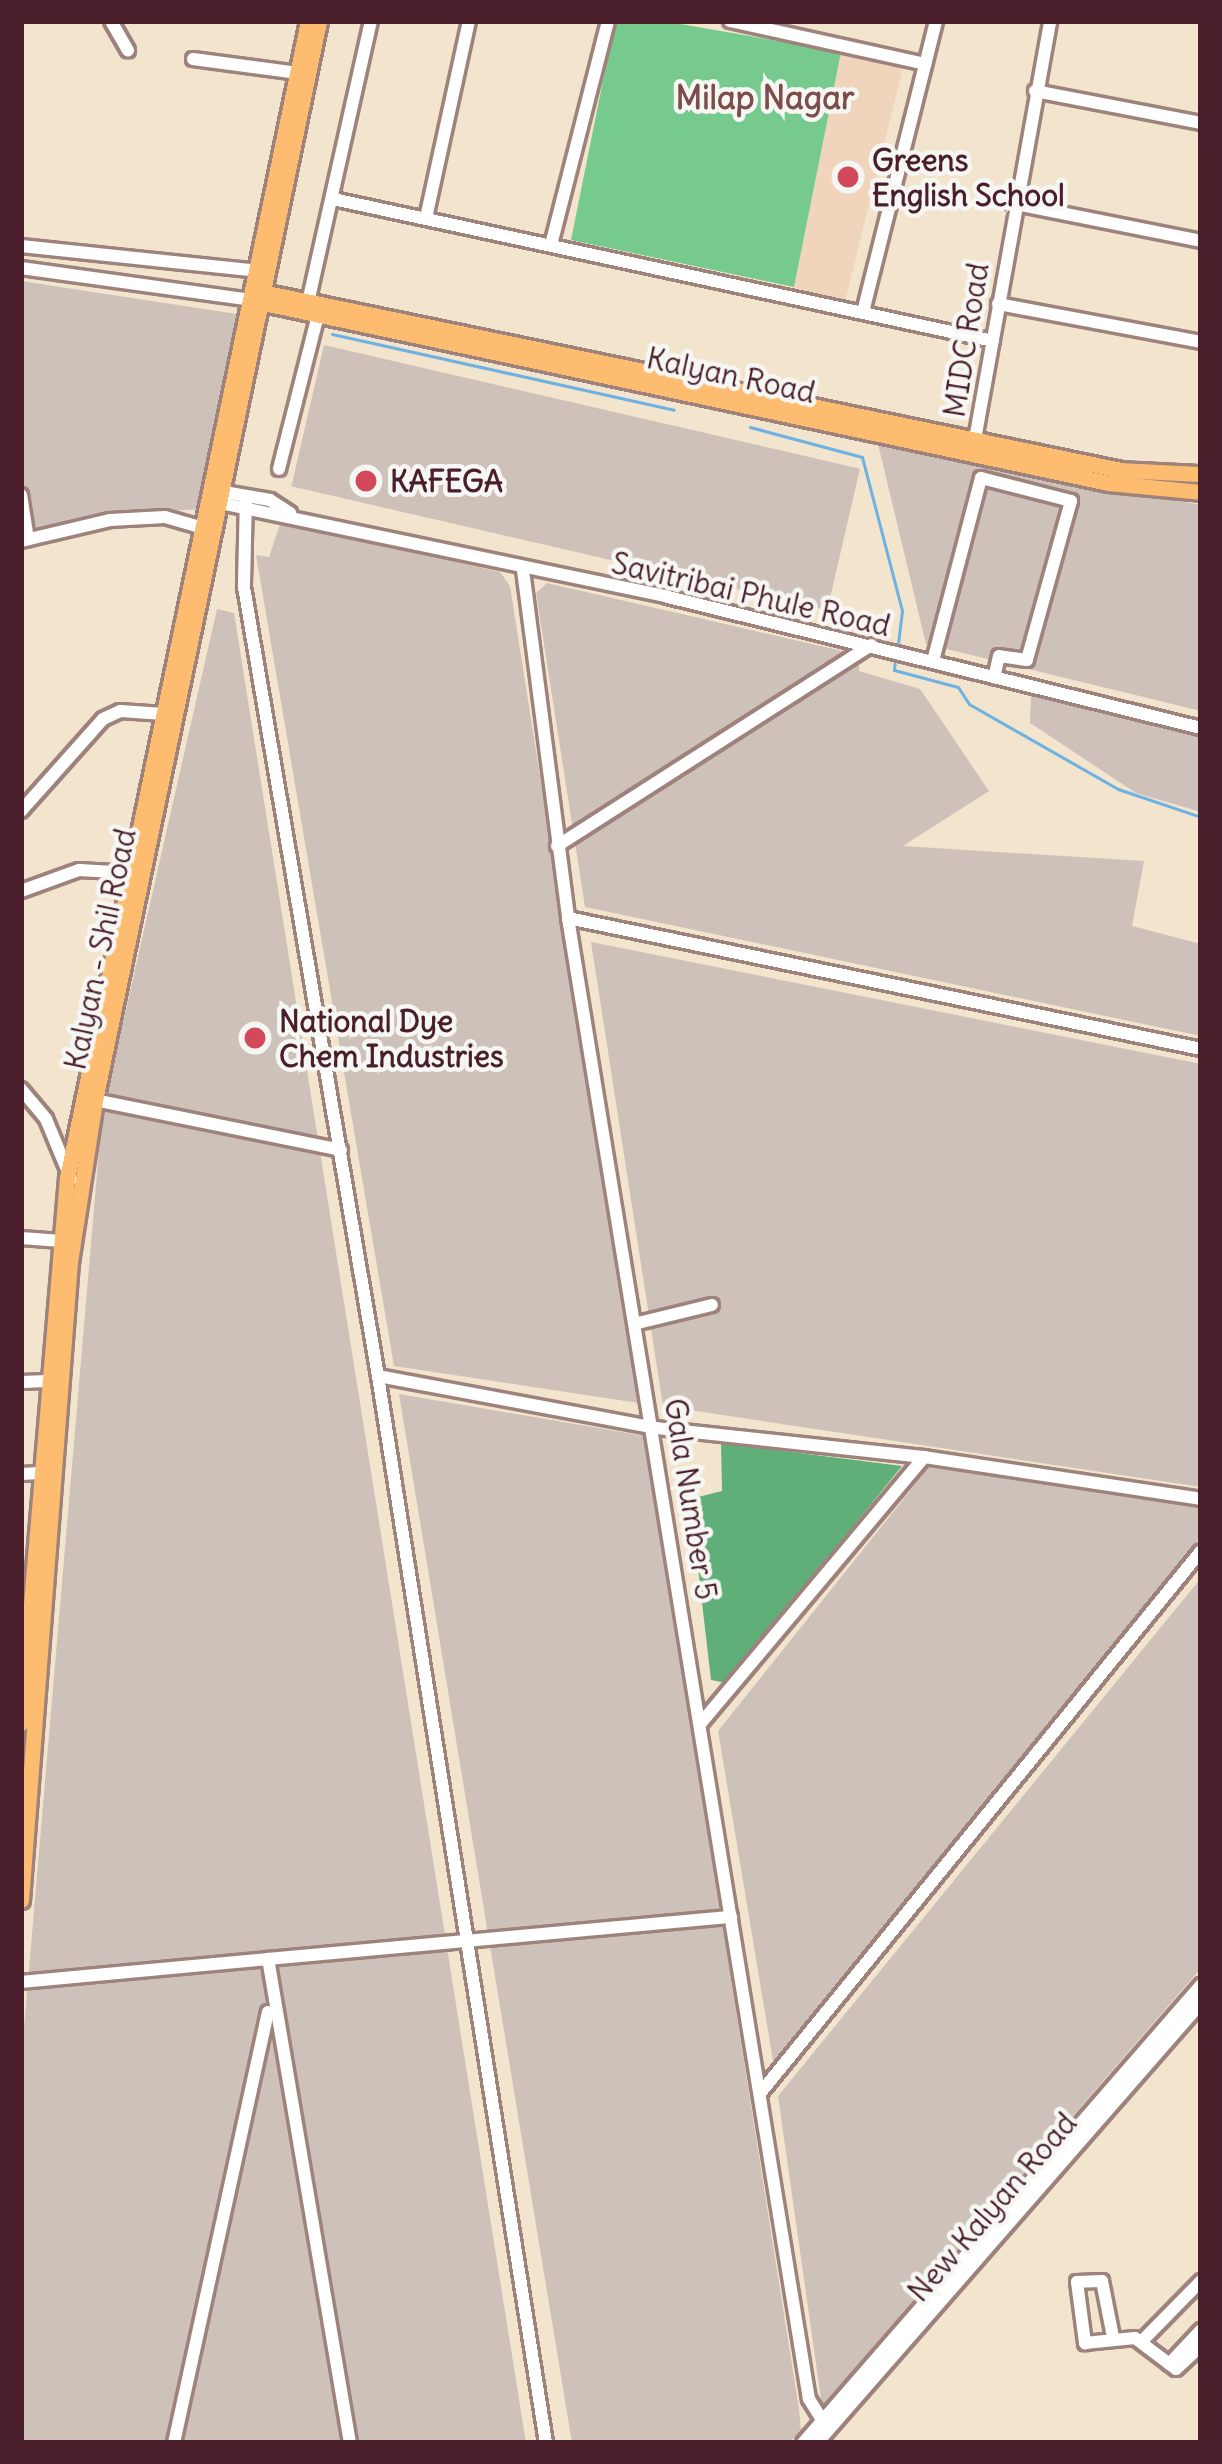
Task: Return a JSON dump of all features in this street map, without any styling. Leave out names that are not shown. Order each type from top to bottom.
[{"type":"main road","name":"Kalyan - Shil Road","points":[[259,297],[257,271],[308,21]]},
{"type":"main road","name":"Kalyan - Shil Road","points":[[21,1900],[27,1584],[61,1241],[95,1100],[215,496],[319,21]]},
{"type":"main road","name":"Kalyan Road","points":[[259,297],[1201,492]]},
{"type":"main road","name":"Kalyan Road","points":[[1079,469],[1201,473]]},
{"type":"main road","name":"Kalyan - Shil Road","points":[[25,1728],[75,1180],[130,873],[149,818],[164,714],[202,528],[215,496]]},
{"type":"street","points":[[111,21],[128,50]]},
{"type":"street","points":[[279,469],[371,21]]},
{"type":"street","points":[[426,218],[470,21]]},
{"type":"street","points":[[551,245],[608,21]]},
{"type":"street","points":[[730,21],[925,64]]},
{"type":"street","points":[[863,313],[936,21]]},
{"type":"street","name":"MIDC Road","points":[[974,446],[1011,203],[1050,21]]},
{"type":"street","points":[[193,59],[298,73]]},
{"type":"street","points":[[1035,92],[1200,120]]},
{"type":"street","points":[[334,199],[992,340]]},
{"type":"street","points":[[1011,203],[1201,241]]},
{"type":"street","points":[[21,246],[257,271]]},
{"type":"street","points":[[118,280],[120,258]]},
{"type":"street","points":[[21,268],[259,297]]},
{"type":"street","points":[[229,271],[259,297]]},
{"type":"street","points":[[226,293],[229,271]]},
{"type":"street","points":[[998,304],[1201,342]]},
{"type":"street","points":[[932,661],[981,478],[1071,501],[1027,660],[999,656],[994,677]]},
{"type":"street","points":[[21,496],[27,497],[25,540],[110,520],[165,518],[202,528]]},
{"type":"street","name":"Savitribai Phule Road","points":[[215,496],[523,570],[872,645],[1201,728]]},
{"type":"street","points":[[246,503],[244,586],[379,1376],[545,2443]]},
{"type":"street","name":"Gala Number 5","points":[[523,570],[568,918],[656,1428],[809,2398],[824,2425]]},
{"type":"street","points":[[557,846],[872,645]]},
{"type":"street","points":[[22,804],[103,719],[120,711],[164,714]]},
{"type":"street","points":[[21,891],[79,870],[130,873]]},
{"type":"street","points":[[568,918],[1201,1049]]},
{"type":"street","points":[[21,1089],[46,1118],[75,1180]]},
{"type":"street","points":[[95,1100],[340,1150]]},
{"type":"street","points":[[21,1238],[61,1241]]},
{"type":"street","points":[[638,1324],[712,1305]]},
{"type":"street","points":[[379,1376],[656,1428],[924,1457],[1201,1499]]},
{"type":"street","points":[[21,1382],[47,1381]]},
{"type":"street","points":[[701,1723],[924,1457]]},
{"type":"street","points":[[21,1474],[40,1473]]},
{"type":"street","points":[[762,2091],[1201,1551]]},
{"type":"street","points":[[21,1982],[731,1917]]},
{"type":"street","points":[[268,1958],[270,2005],[350,2443]]},
{"type":"street","points":[[1096,2116],[1201,1985]]},
{"type":"street","name":"New Kalyan Road","points":[[817,2443],[824,2425],[1201,2002]]},
{"type":"street","points":[[174,2443],[270,2005]]},
{"type":"street","points":[[1113,2337],[1102,2281],[1077,2282],[1083,2342],[1113,2337],[1142,2341],[1179,2368],[1201,2346]]},
{"type":"street","points":[[1142,2341],[1201,2281]]},
{"type":"street","points":[[1169,2365],[1201,2330]]},
{"type":"street","points":[[803,2443],[824,2425]]},
{"type":"shaded area","name":"Greens English School","points":[[841,52],[903,67],[845,300],[783,285]]},
{"type":"shaded area","points":[[21,281],[237,314],[202,509],[127,513],[21,538]]},
{"type":"shaded area","points":[[324,345],[860,469],[827,610],[291,486]]},
{"type":"shaded area","points":[[878,444],[1201,505],[1201,711],[926,644]]},
{"type":"shaded area","points":[[281,521],[500,572],[510,586],[639,1403],[394,1366],[256,555],[269,557]]},
{"type":"shaded area","points":[[547,583],[860,655],[859,671],[920,689],[989,791],[903,846],[1144,861],[1132,926],[1201,944],[1201,1036],[585,907],[536,593]]},
{"type":"shaded area","points":[[217,609],[234,613],[526,2443],[21,2443],[21,2063],[102,1115]]},
{"type":"shaded area","points":[[1031,695],[1201,734],[1201,812],[1136,793],[1030,723]]},
{"type":"shaded area","points":[[591,942],[1201,1064],[1201,1487],[663,1406]]},
{"type":"shaded area","points":[[399,1394],[645,1436],[799,2409],[801,2430],[789,2443],[572,2443]]},
{"type":"shaded area","points":[[929,1467],[1201,1506],[1201,1536],[773,2061],[718,1731]]},
{"type":"shaded area","points":[[1201,1578],[1201,1968],[822,2406],[778,2096]]},
{"type":"green space","points":[[615,21],[663,21],[841,52],[794,287],[571,240]]},
{"type":"green space","points":[[721,1443],[902,1466],[726,1683],[711,1680],[690,1499],[722,1491]]},
{"type":"waterway","points":[[332,334],[674,410]]},
{"type":"waterway","points":[[750,427],[862,457],[902,611],[898,642]]},
{"type":"waterway","points":[[895,660],[894,670],[958,687],[969,704],[1118,789],[1201,817]]},
{"type":"place","name":"Greens English School","points":[[848,177]]},
{"type":"place","name":"KAFEGA","points":[[366,481]]},
{"type":"place","name":"National Dye Chem Industries","points":[[255,1038]]},
{"type":"district","name":"Milap Nagar","points":[[765,98]]}]
